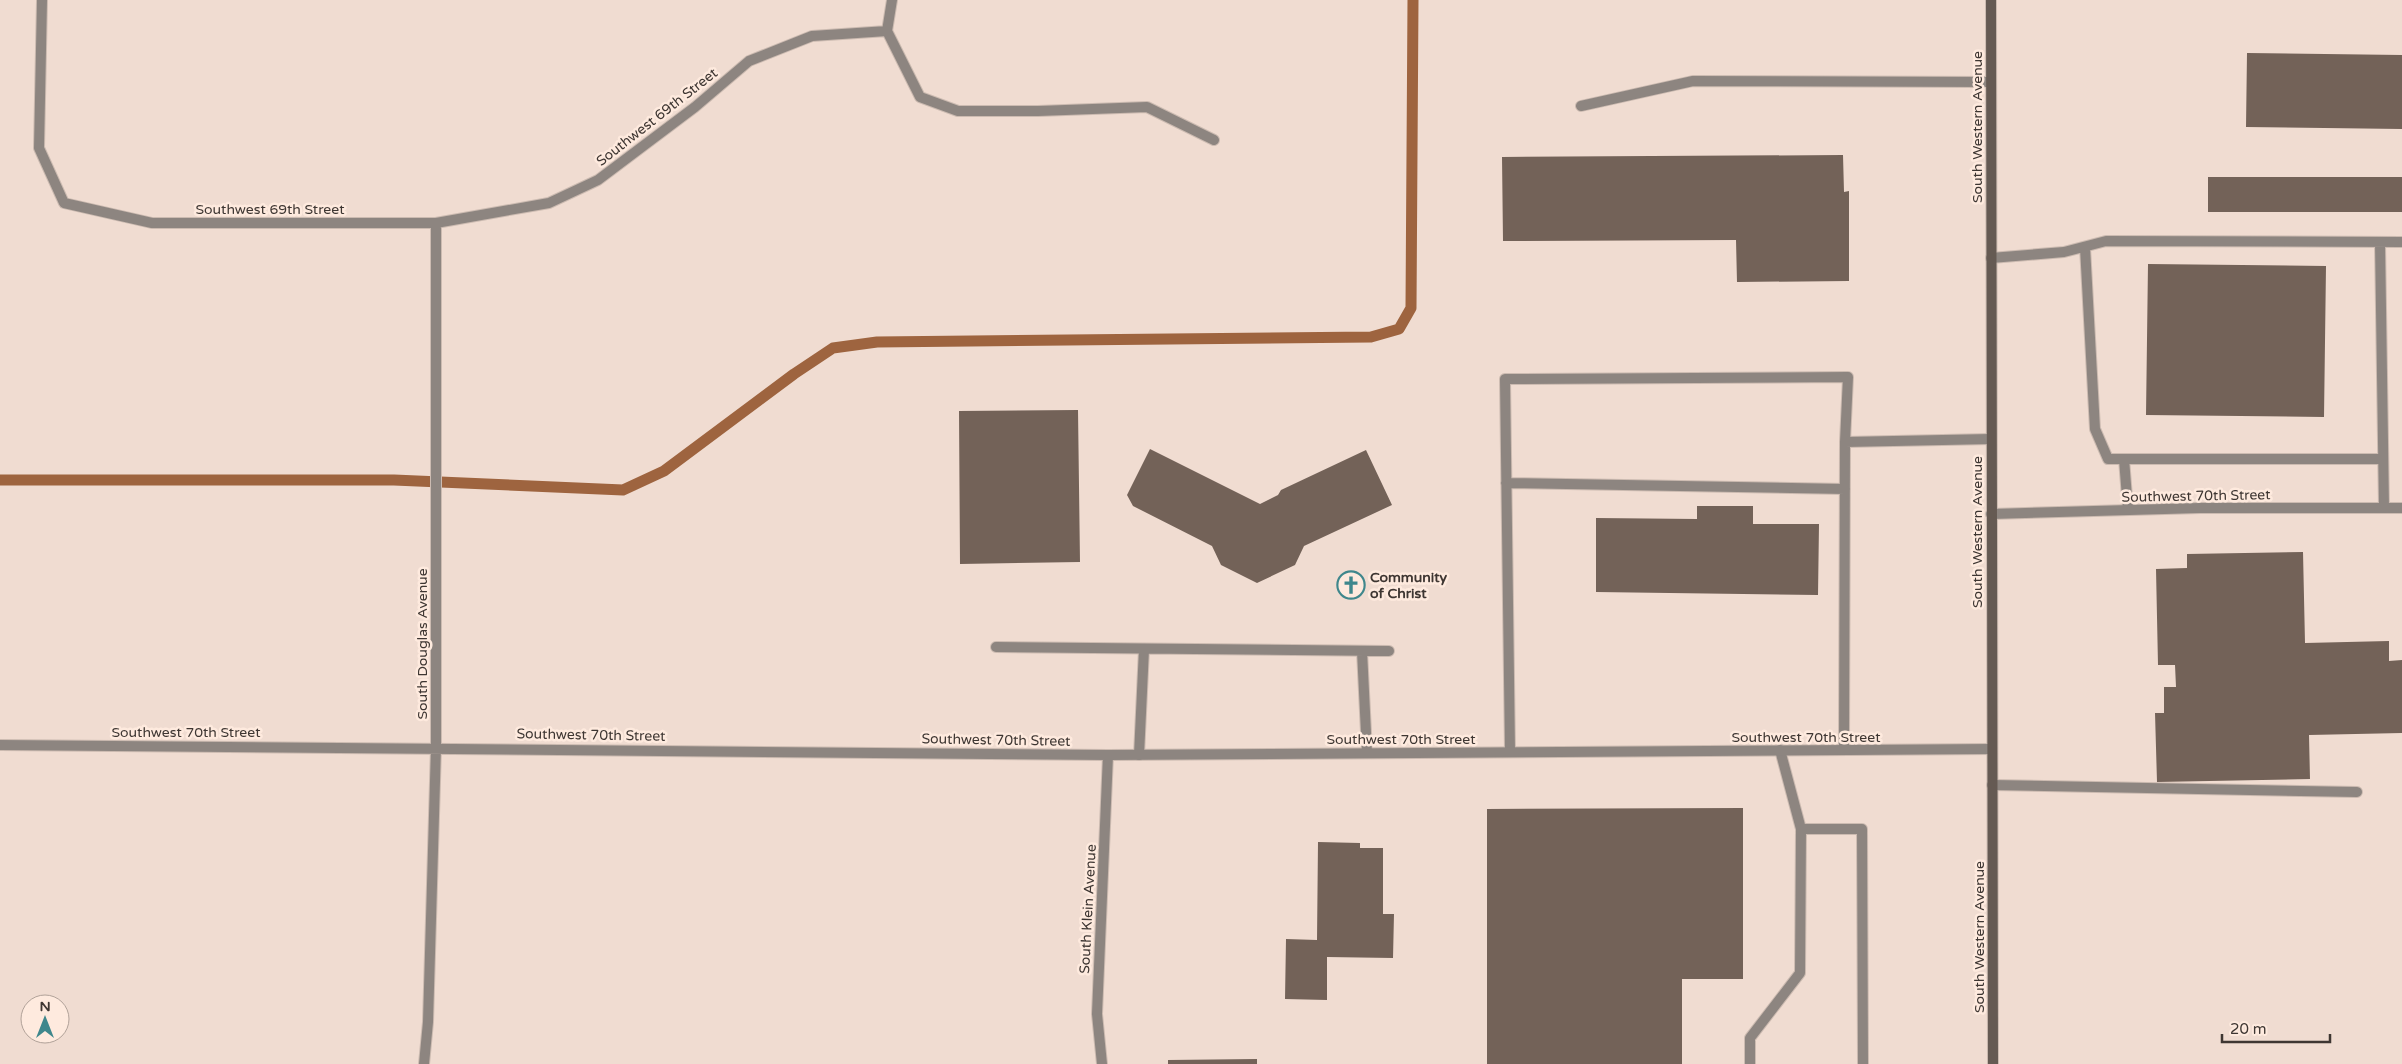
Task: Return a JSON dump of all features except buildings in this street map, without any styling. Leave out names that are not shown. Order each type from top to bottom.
[{"type":"main road","name":"South Western Avenue","points":[[1990,0],[1993,1064]]},
{"type":"street","name":"Southwest 69th Street","points":[[42,0],[39,148],[64,202],[152,223],[436,223],[549,202],[598,180],[695,107],[750,61],[812,36],[887,31]]},
{"type":"street","points":[[892,0],[887,31],[920,97],[958,111],[1038,111],[1147,107],[1214,140]]},
{"type":"street","points":[[1581,106],[1693,80],[1990,82]]},
{"type":"street","name":"South Douglas Avenue","points":[[424,1064],[428,1012],[436,747],[436,223]]},
{"type":"street","points":[[1990,258],[2064,252],[2106,241],[2402,242]]},
{"type":"street","points":[[2380,242],[2384,508]]},
{"type":"street","points":[[2085,246],[2095,429],[2108,460],[2383,460]]},
{"type":"street","points":[[1510,752],[1505,379],[1848,377],[1845,442],[1844,750]]},
{"type":"street","points":[[1845,442],[1991,439]]},
{"type":"street","points":[[2124,460],[2128,510]]},
{"type":"street","points":[[1506,483],[1845,489]]},
{"type":"street","name":"Southwest 70th Street","points":[[1991,514],[2128,510],[2402,508]]},
{"type":"street","points":[[996,648],[1389,651]]},
{"type":"street","points":[[1139,754],[1144,649]]},
{"type":"street","points":[[1362,651],[1367,753]]},
{"type":"street","name":"Southwest 70th Street","points":[[0,745],[436,747],[1108,754],[1992,749]]},
{"type":"street","points":[[1750,1064],[1750,1038],[1800,973],[1801,830],[1780,750]]},
{"type":"street","name":"South Klein Avenue","points":[[1102,1064],[1097,1014],[1108,754]]},
{"type":"street","points":[[1992,786],[2357,792]]},
{"type":"street","points":[[1801,830],[1862,830],[1863,1064]]},
{"type":"waterway","points":[[0,480],[394,480],[623,490],[664,471],[794,374],[833,348],[877,342],[1371,337],[1399,329],[1411,308],[1413,0]]},
{"type":"place","name":"Community of Christ","points":[[1351,585]]}]
